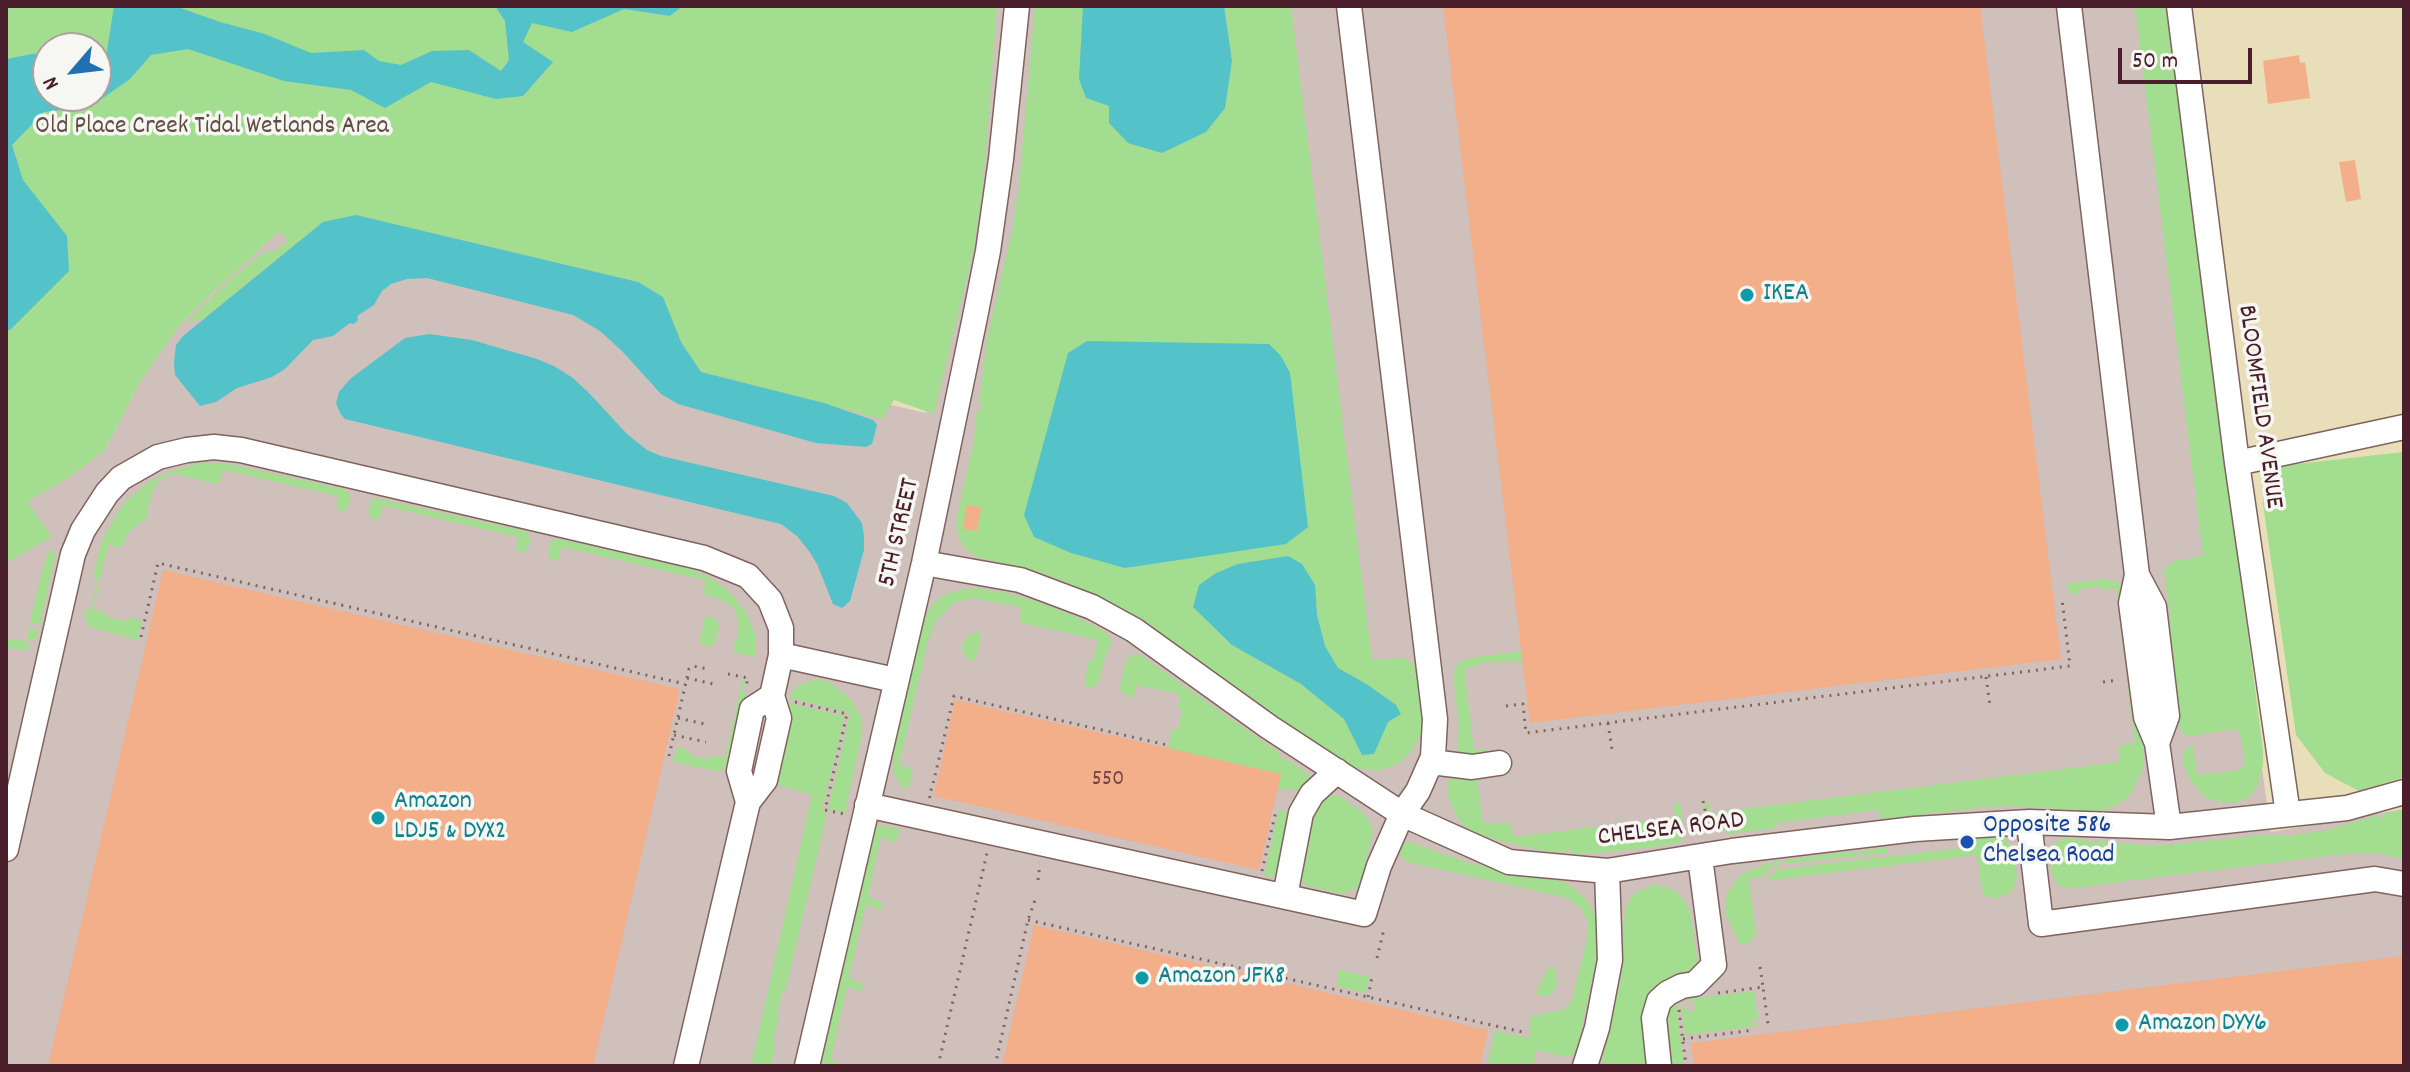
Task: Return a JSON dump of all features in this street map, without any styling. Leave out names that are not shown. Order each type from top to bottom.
[{"type":"street","name":"5TH STREET","points":[[807,1066],[924,563],[988,251],[1017,6]]},
{"type":"street","points":[[867,805],[1364,914],[1379,866],[1402,814],[1418,791],[1431,762],[1435,719],[1349,6]]},
{"type":"street","points":[[2069,6],[2137,575],[2154,607],[2167,716],[2157,743],[2169,827]]},
{"type":"street","name":"BLOOMFIELD AVENUE","points":[[2179,6],[2237,463],[2288,814]]},
{"type":"street","points":[[2237,463],[2404,427]]},
{"type":"street","points":[[6,849],[73,554],[83,530],[107,493],[121,478],[158,457],[214,447],[241,450],[704,558],[748,576],[770,600],[781,628],[780,698],[779,718],[765,780],[748,802],[686,1066]]},
{"type":"street","name":"CHELSEA ROAD","points":[[924,563],[1020,580],[1092,607],[1134,630],[1269,727],[1402,814],[1509,862],[1607,871],[1915,829],[2029,822],[2169,827],[2347,808],[2404,792]]},
{"type":"street","points":[[781,655],[895,680]]},
{"type":"street","points":[[1431,762],[1472,767],[1499,763]]},
{"type":"street","points":[[1285,896],[1301,813],[1312,794],[1337,771]]},
{"type":"street","points":[[2029,822],[2041,924],[2375,879],[2404,884]]},
{"type":"street","points":[[1659,1066],[1654,1018],[1659,1001],[1682,986],[1695,984],[1714,965],[1700,857]]},
{"type":"street","points":[[1585,1066],[1597,1028],[1610,960],[1607,871]]},
{"type":"path","points":[[141,637],[158,563],[685,684]]},
{"type":"path","points":[[1506,706],[1523,704],[1526,733],[2070,666],[2062,599]]},
{"type":"path","points":[[669,756],[691,666],[708,669]]},
{"type":"path","points":[[728,674],[748,678],[745,690]]},
{"type":"path","points":[[1986,677],[1990,706]]},
{"type":"path","points":[[687,678],[718,685]]},
{"type":"path","points":[[2103,682],[2127,680]]},
{"type":"path","points":[[932,799],[929,794],[954,696],[1167,745]]},
{"type":"path","points":[[780,698],[847,714],[825,810],[844,814]]},
{"type":"path","points":[[678,718],[709,725]]},
{"type":"path","points":[[1608,723],[1612,750]]},
{"type":"path","points":[[674,735],[706,742]]},
{"type":"path","points":[[1261,873],[1276,811]]},
{"type":"path","points":[[938,1066],[988,849]]},
{"type":"path","points":[[1038,880],[1040,862]]},
{"type":"path","points":[[995,1066],[1035,900]]},
{"type":"path","points":[[1028,920],[1527,1033]]},
{"type":"path","points":[[1377,958],[1384,929]]},
{"type":"path","points":[[1760,967],[1768,1024]]},
{"type":"path","points":[[1368,997],[1372,977]]},
{"type":"path","points":[[1710,994],[1763,987]]},
{"type":"path","points":[[1678,999],[1686,1066]]},
{"type":"path","points":[[1683,1039],[1754,1030]]},
{"type":"shaded area","points":[[957,6],[2156,6],[2271,832],[2404,809],[2404,1066],[6,1066],[6,512],[64,481],[105,450],[138,385],[181,323],[293,218],[344,181],[694,263],[716,364],[926,413]]},
{"type":"green space","name":"Old Place Creek Tidal Wetlands Area","points":[[6,6],[668,6],[646,12],[670,16],[683,6],[997,6],[983,185],[974,248],[934,414],[894,400],[882,419],[701,372],[681,342],[663,297],[638,282],[356,215],[323,222],[205,318],[186,323],[264,252],[275,251],[288,241],[279,231],[181,323],[138,385],[105,450],[64,481],[27,501],[52,537],[6,563]]},
{"type":"green space","points":[[1035,6],[1083,6],[1079,79],[1232,61],[1224,6],[1291,6],[1372,660],[1403,658],[1414,664],[1418,671],[1424,726],[1413,750],[1398,764],[1378,771],[1350,767],[1134,616],[1066,582],[1033,570],[977,557],[966,549],[959,538],[956,521],[974,440],[977,410],[982,410],[979,404],[987,339],[1013,227]],"holes":[[[1315,584],[1317,615],[1325,646],[1338,669],[1401,714],[1388,722],[1362,755],[1344,719],[1301,684],[1232,645],[1193,607],[1199,585]]]},
{"type":"green space","points":[[2135,6],[2166,6],[2263,750],[2263,765],[2257,787],[2246,799],[2235,803],[2205,797],[2191,782],[2183,763],[2184,751],[2193,745],[2197,775],[2240,770],[2245,764],[2241,735],[2237,729],[2189,736],[2182,732],[2178,724],[2166,626],[2171,625],[2164,569],[2174,561],[2203,556]]},
{"type":"green space","points":[[2404,452],[2404,777],[2359,791],[2325,773],[2296,735],[2263,504],[2265,481],[2279,466]]},
{"type":"green space","points":[[201,462],[234,465],[344,489],[350,495],[348,507],[337,511],[338,496],[223,470],[217,484],[175,474],[167,476],[152,492],[146,519],[129,531],[122,547],[108,545],[93,609],[106,613],[107,617],[142,620],[138,640],[89,627],[85,609],[91,609],[98,579],[93,577],[101,543],[116,515],[127,500],[150,481]]},
{"type":"green space","points":[[375,498],[525,531],[530,537],[528,549],[522,553],[516,551],[518,537],[389,507],[382,506],[379,519],[373,520],[368,511]]},
{"type":"green space","points":[[554,539],[691,569],[709,577],[728,590],[745,611],[756,635],[755,657],[733,652],[739,630],[736,611],[727,602],[704,594],[705,580],[562,547],[556,561],[550,558],[548,552]]},
{"type":"green space","points":[[49,551],[56,553],[40,625],[31,623],[30,628],[38,631],[36,641],[28,639],[26,645],[33,647],[25,650],[6,648],[6,638],[26,641]]},
{"type":"green space","points":[[2108,579],[2117,582],[2124,592],[2134,677],[2127,678],[2116,588],[2102,590],[2100,586],[2069,594],[2068,583]]},
{"type":"green space","points":[[978,588],[1033,600],[1105,631],[1111,645],[1099,682],[1092,688],[1084,685],[1088,662],[1094,659],[1098,640],[1022,623],[1021,607],[970,598],[954,603],[936,620],[928,641],[899,764],[913,771],[908,788],[902,788],[893,772],[893,748],[923,619],[943,595]]},
{"type":"green space","points":[[707,616],[716,619],[719,626],[715,643],[709,647],[699,642]]},
{"type":"green space","points":[[976,632],[981,637],[976,659],[972,661],[964,656],[962,648],[966,637]]},
{"type":"green space","points":[[1522,651],[1523,661],[1479,663],[1477,667],[1464,669],[1474,750],[1485,749],[1489,752],[1475,757],[1457,751],[1459,728],[1454,670],[1469,658]]},
{"type":"green space","points":[[1139,654],[1281,754],[1279,757],[1286,758],[1306,772],[1309,782],[1298,790],[1286,790],[1278,788],[1280,774],[1168,748],[1172,730],[1178,729],[1182,710],[1178,707],[1180,694],[1137,685],[1131,698],[1120,690],[1126,660]]},
{"type":"green space","points":[[743,679],[746,679],[743,692],[747,694],[728,767],[717,771],[673,762],[677,747],[688,750],[690,755],[708,759],[712,756],[725,758]]},
{"type":"green space","points":[[821,680],[829,682],[851,699],[862,719],[862,733],[845,813],[828,809],[850,713],[789,698],[796,686]]},
{"type":"green space","points":[[2135,680],[2144,750],[2143,769],[2130,795],[2106,810],[1986,807],[1881,819],[1879,810],[1775,823],[1776,828],[1729,834],[1707,816],[1705,799],[1710,813],[2119,762],[2119,746],[2135,742],[2127,681]]},
{"type":"green space","points":[[788,703],[845,716],[822,811],[827,813],[785,992],[782,992],[771,1066],[751,1066],[812,795],[775,784],[777,747]]},
{"type":"green space","points":[[1449,775],[1477,779],[1483,823],[1510,823],[1514,837],[1675,817],[1674,804],[1678,802],[1681,805],[1684,838],[1677,844],[1599,853],[1540,850],[1496,840],[1470,830],[1460,822],[1448,796]]},
{"type":"green space","points":[[1324,797],[1341,797],[1363,813],[1370,821],[1373,832],[1361,882],[1357,888],[1343,894],[1307,886],[1300,875],[1314,814]]},
{"type":"green space","points":[[1279,809],[1291,818],[1280,871],[1272,877],[1264,876]]},
{"type":"green space","points":[[2404,809],[2404,860],[2382,854],[2352,853],[2071,888],[2059,886],[2051,872],[2050,852],[2056,842],[2066,838],[2088,840],[2092,844],[2093,841],[2157,846],[2262,835],[2296,835],[2331,829],[2377,815],[2379,818],[2383,814]]},
{"type":"green space","points":[[876,826],[899,829],[899,833],[895,843],[881,837],[868,896],[883,906],[880,910],[866,904],[849,977],[862,984],[864,989],[859,991],[847,986],[831,1059],[843,1066],[821,1066]]},
{"type":"green space","points":[[1995,835],[2005,838],[2013,849],[2017,877],[2010,893],[1998,898],[1987,897],[1982,891],[1977,855],[1764,881],[1774,874],[1773,870],[1969,847],[1968,837]]},
{"type":"green space","points":[[1410,842],[1509,873],[1565,882],[1584,897],[1595,918],[1597,957],[1576,1054],[1566,1057],[1536,1050],[1533,1066],[1487,1066],[1495,1031],[1529,1038],[1531,1016],[1562,1010],[1571,1003],[1588,934],[1587,919],[1581,908],[1560,896],[1407,862],[1399,853],[1404,844]]},
{"type":"green space","points":[[1887,847],[1887,853],[1784,864],[1784,860],[1854,851],[1859,854],[1860,851]]},
{"type":"green space","points":[[1779,860],[1780,865],[1769,866],[1763,877],[1749,879],[1756,934],[1748,941],[1749,945],[1740,944],[1726,915],[1728,892],[1740,876]]},
{"type":"green space","points":[[1656,884],[1675,891],[1690,911],[1698,965],[1689,974],[1662,982],[1648,997],[1644,1011],[1649,1066],[1601,1066],[1621,976],[1625,910],[1631,897]]},
{"type":"green space","points":[[1548,968],[1555,969],[1557,984],[1551,995],[1539,996],[1536,992]]},
{"type":"green space","points":[[1337,972],[1369,976],[1366,993],[1337,986]]},
{"type":"green space","points":[[1754,991],[1758,1020],[1750,1022],[1758,1026],[1685,1035],[1681,1006],[1685,1006],[1686,1011],[1695,1010],[1694,1001],[1681,1000]]},
{"type":"green space","points":[[1676,998],[1684,1066],[1669,1066],[1664,1023],[1669,1004]]},
{"type":"water","points":[[114,6],[175,6],[265,34],[311,53],[364,50],[379,61],[401,65],[432,51],[469,50],[501,71],[509,60],[505,21],[495,6],[683,6],[670,16],[624,9],[572,32],[532,23],[523,42],[553,62],[523,96],[496,99],[431,82],[385,108],[351,90],[284,81],[188,49],[151,55],[130,79],[112,92],[110,32]]},
{"type":"water","points":[[1083,6],[1224,6],[1232,61],[1225,108],[1206,132],[1162,153],[1128,143],[1109,123],[1109,106],[1086,98],[1079,79]]},
{"type":"water","points":[[32,54],[32,112],[44,112],[12,145],[23,180],[67,236],[69,271],[6,331],[6,59]]},
{"type":"water","points":[[356,215],[638,282],[663,297],[681,342],[701,372],[824,403],[873,420],[877,425],[872,444],[866,447],[816,443],[678,404],[661,394],[600,331],[573,315],[427,278],[391,284],[382,291],[374,305],[357,316],[354,324],[350,323],[333,336],[313,340],[285,369],[272,377],[237,388],[216,402],[200,406],[175,375],[176,345],[183,336],[323,222]]},
{"type":"water","points":[[429,334],[472,340],[554,366],[573,378],[627,434],[647,450],[661,456],[834,496],[847,503],[862,523],[864,536],[864,550],[850,601],[842,608],[833,604],[809,551],[797,536],[781,524],[345,419],[336,403],[339,392],[350,379],[405,338]]},
{"type":"water","points":[[1087,341],[1269,344],[1281,356],[1290,373],[1308,527],[1286,544],[1125,568],[1071,553],[1034,537],[1024,515],[1068,353]]},
{"type":"water","points":[[1288,556],[1302,564],[1315,585],[1317,615],[1325,646],[1338,668],[1396,705],[1401,714],[1388,722],[1374,754],[1362,755],[1344,719],[1301,684],[1232,645],[1193,607],[1199,585],[1216,573],[1238,564]]},
{"type":"building","name":"IKEA","points":[[1443,6],[1980,6],[2061,659],[1530,723]]},
{"type":"building","points":[[2299,55],[2300,63],[2305,62],[2310,98],[2268,104],[2263,61]]},
{"type":"building","points":[[2355,160],[2361,199],[2346,202],[2339,162]]},
{"type":"building","points":[[966,505],[981,507],[977,531],[963,529]]},
{"type":"building","name":"Amazon LDJ5 & DYX2","points":[[163,570],[680,689],[593,1066],[48,1066]]},
{"type":"building","points":[[955,700],[1281,774],[1259,870],[934,796]]},
{"type":"building","name":"Amazon JFK8","points":[[1034,925],[1488,1030],[1480,1066],[1002,1066]]},
{"type":"building","name":"Amazon DYY6","points":[[2404,956],[2404,1066],[1694,1066],[1691,1043]]},
{"type":"place","name":"IKEA","points":[[1747,295]]},
{"type":"place","name":"Amazon LDJ5 & DYX2","points":[[378,818]]},
{"type":"place","name":"Opposite 586 Chelsea Road","points":[[1967,842]]},
{"type":"place","name":"Amazon JFK8","points":[[1142,978]]},
{"type":"place","name":"Amazon DYY6","points":[[2122,1025]]}]
